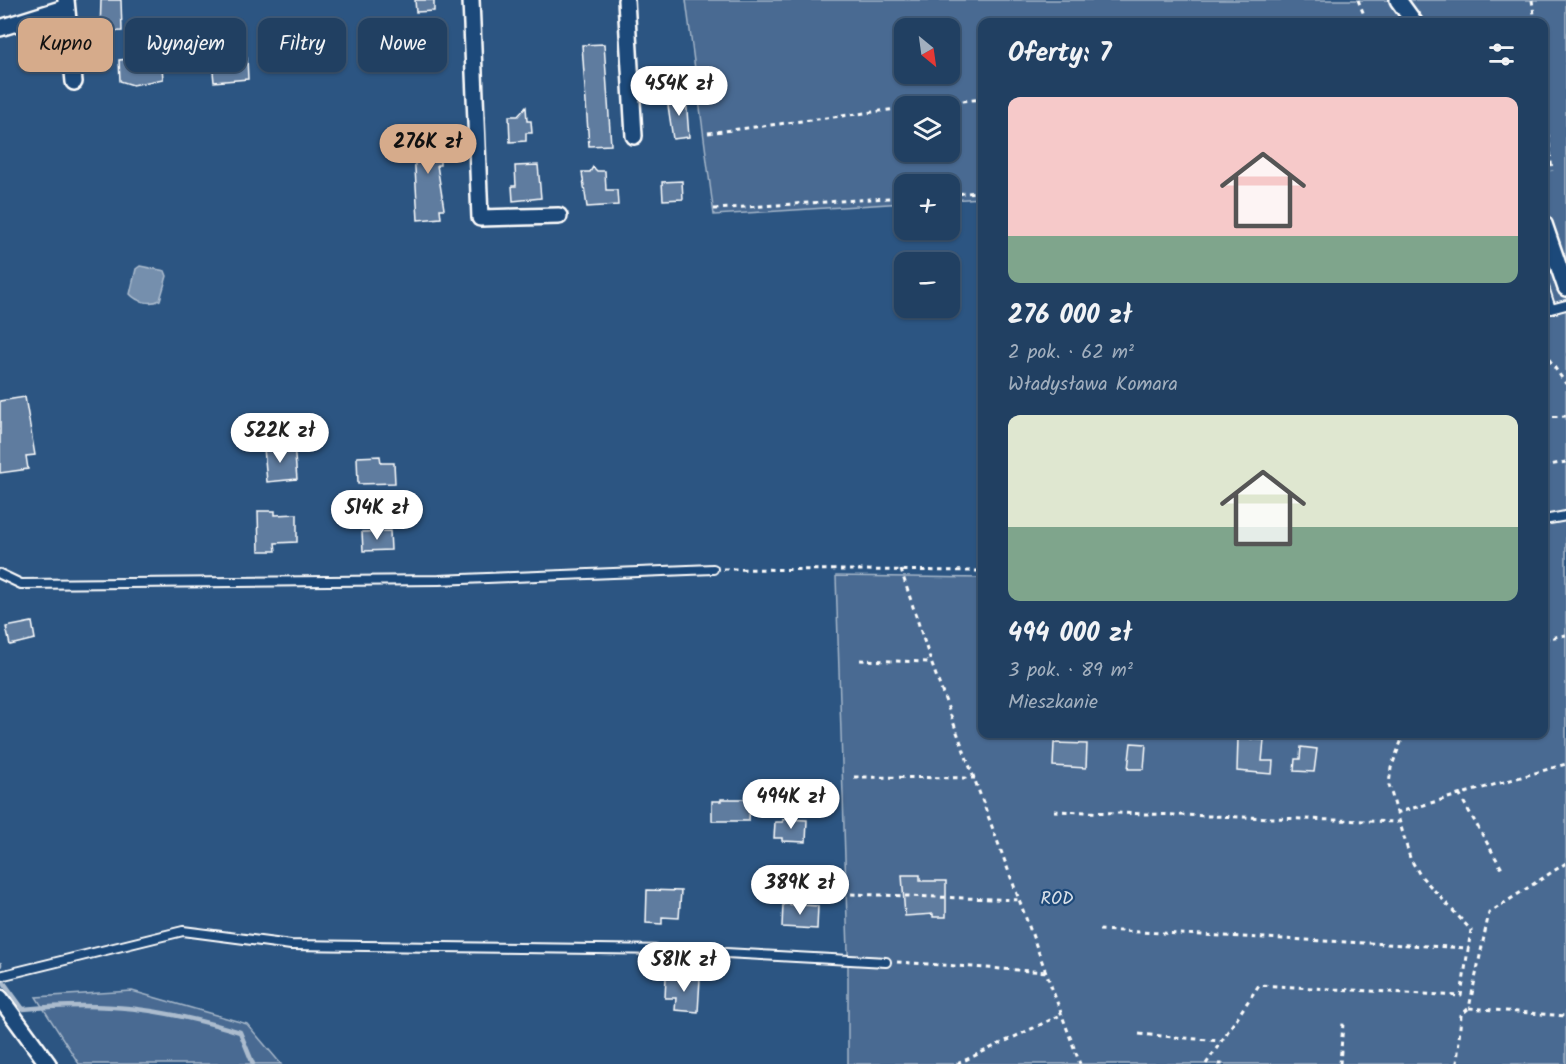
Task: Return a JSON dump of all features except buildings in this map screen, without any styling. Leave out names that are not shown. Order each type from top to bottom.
[{"type":"street","points":[[471,0],[480,218],[559,216]]},
{"type":"street","points":[[626,0],[634,136]]},
{"type":"street","points":[[1398,0],[1411,18]]},
{"type":"street","points":[[0,28],[64,2],[74,82]]},
{"type":"street","points":[[1548,236],[1566,288]]},
{"type":"street","points":[[0,998],[48,1064]]},
{"type":"lane","points":[[1548,300],[1551,309],[1566,305]]},
{"type":"lane","points":[[1548,518],[1566,516]]},
{"type":"lane","points":[[0,574],[21,584],[439,580],[713,569]]},
{"type":"lane","points":[[0,976],[183,932],[291,945],[671,950],[886,962]]},
{"type":"path","points":[[1358,0],[1365,18]]},
{"type":"path","points":[[1532,0],[1534,18]]},
{"type":"path","points":[[960,101],[978,99]]},
{"type":"path","points":[[708,133],[894,109]]},
{"type":"path","points":[[1548,135],[1552,171]]},
{"type":"path","points":[[960,193],[978,192]]},
{"type":"path","points":[[714,209],[894,198]]},
{"type":"path","points":[[1548,358],[1566,384]]},
{"type":"path","points":[[1548,417],[1566,416]]},
{"type":"path","points":[[1548,465],[1566,462]]},
{"type":"path","points":[[713,569],[978,572]]},
{"type":"path","points":[[901,570],[931,662],[1080,1064]]},
{"type":"path","points":[[1548,638],[1566,635]]},
{"type":"path","points":[[860,660],[931,662]]},
{"type":"path","points":[[1206,1064],[1259,986],[1461,996],[1472,930],[1420,875],[1410,858],[1389,784],[1391,768],[1402,738]]},
{"type":"path","points":[[1396,813],[1566,764]]},
{"type":"path","points":[[854,777],[975,778]]},
{"type":"path","points":[[1459,794],[1502,869]]},
{"type":"path","points":[[1054,811],[1398,822]]},
{"type":"path","points":[[1457,1064],[1461,1015],[1469,1008],[1489,913],[1566,863]]},
{"type":"path","points":[[851,894],[1021,900]]},
{"type":"path","points":[[1100,930],[1470,948]]},
{"type":"path","points":[[886,962],[1047,972]]},
{"type":"path","points":[[1469,1008],[1566,1016]]},
{"type":"path","points":[[957,1064],[1063,1014]]},
{"type":"path","points":[[1340,1064],[1343,1023]]},
{"type":"path","points":[[1139,1034],[1220,1041]]},
{"type":"path","points":[[1218,1064],[1225,1064]]},
{"type":"green space","name":"ROD","points":[[686,0],[1566,0],[1566,1064],[848,1064],[848,952],[836,576],[978,578],[978,738],[1548,738],[1548,18],[978,18],[978,198],[960,199],[960,174],[894,174],[894,204],[714,215]]},
{"type":"green space","points":[[132,991],[247,1024],[281,1064],[79,1064],[36,997]]},
{"type":"shaded area","points":[[140,266],[165,271],[167,276],[160,300],[144,302],[130,294],[136,269]]},
{"type":"waterway","points":[[2,980],[23,1009],[80,1006],[133,1008],[184,1017],[240,1032],[253,1064]]}]
